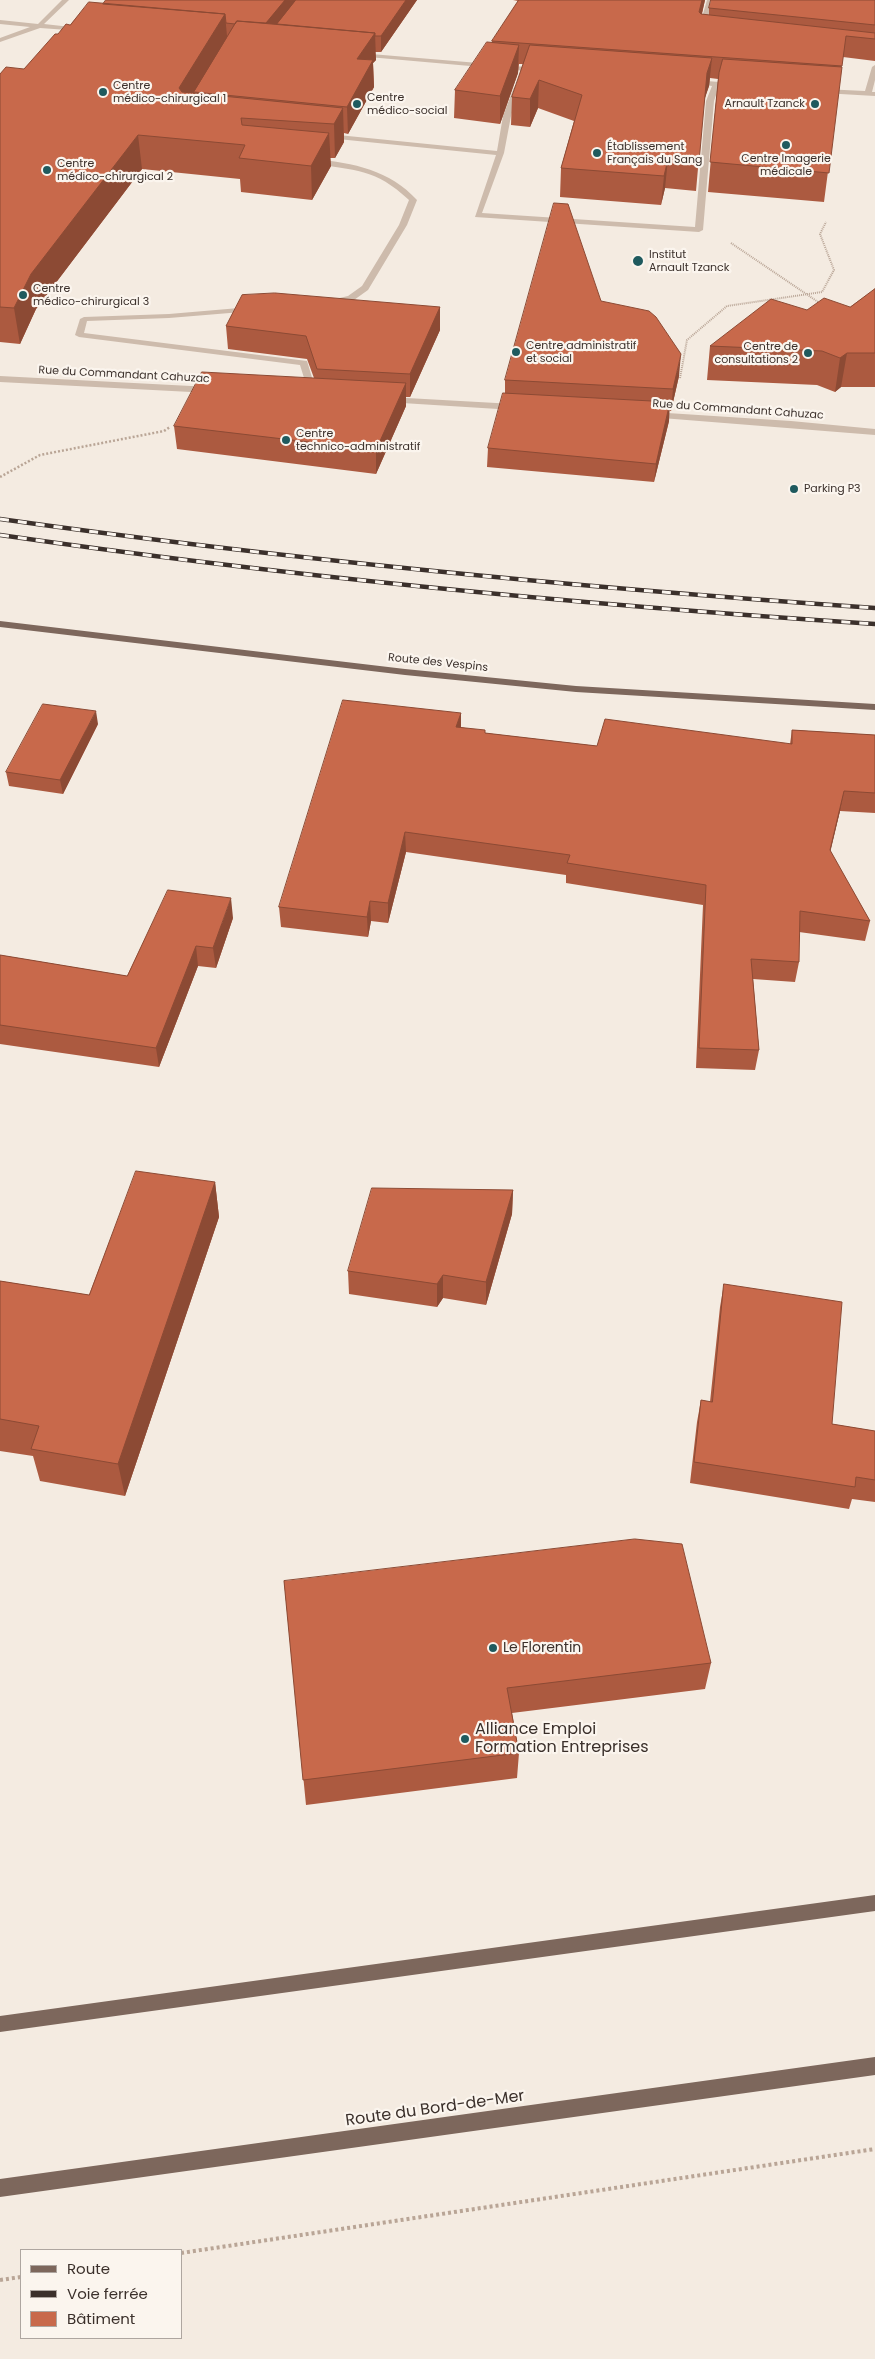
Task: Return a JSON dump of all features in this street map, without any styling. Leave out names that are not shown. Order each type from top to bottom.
[{"type":"main road","name":"Route des Vespins","points":[[0,624],[395,671],[576,690],[875,707]]},
{"type":"main road","points":[[0,2024],[875,1903]]},
{"type":"main road","name":"Route du Bord-de-Mer","points":[[0,2188],[875,2066]]},
{"type":"street","points":[[0,40],[39,26],[66,0]]},
{"type":"street","points":[[710,0],[701,32],[711,33]]},
{"type":"street","points":[[0,22],[83,30]]},
{"type":"street","points":[[346,53],[523,75],[544,71]]},
{"type":"street","points":[[816,91],[872,94],[875,67]]},
{"type":"street","points":[[523,75],[507,116],[500,153],[478,215],[698,230],[710,101],[716,84]]},
{"type":"street","points":[[688,82],[746,86]]},
{"type":"street","points":[[315,135],[500,153]]},
{"type":"street","points":[[306,160],[346,164],[372,171],[390,179],[413,200],[403,225],[365,288],[351,298],[323,304]]},
{"type":"street","points":[[256,309],[169,316],[84,319],[79,336],[304,363],[313,396]]},
{"type":"street","name":"Rue du Commandant Cahuzac","points":[[0,380],[216,391]]},
{"type":"street","points":[[303,395],[322,396]]},
{"type":"street","points":[[380,399],[525,407]]},
{"type":"street","name":"Rue du Commandant Cahuzac","points":[[643,414],[875,432]]},
{"type":"path","points":[[672,416],[687,340],[727,306],[822,292],[834,270],[820,234],[826,222]]},
{"type":"path","points":[[698,230],[723,238],[822,305]]},
{"type":"path","points":[[0,477],[40,455],[164,431],[198,405],[207,390]]},
{"type":"path","points":[[182,2253],[875,2149]]},
{"type":"path","points":[[0,2280],[20,2277]]},
{"type":"building","points":[[106,0],[285,0],[266,23],[237,21],[235,24],[226,23],[225,14],[103,4]]},
{"type":"building","points":[[296,0],[406,0],[381,36],[375,36],[375,33],[277,24]]},
{"type":"building","points":[[519,0],[702,0],[699,12],[701,14],[875,33],[875,39],[846,36],[842,66],[492,41]]},
{"type":"building","points":[[711,0],[875,0],[875,25],[709,8]]},
{"type":"building","points":[[89,2],[225,14],[179,88],[182,92],[343,108],[334,124],[241,118],[242,125],[329,133],[311,166],[239,158],[245,145],[138,135],[31,274],[14,308],[0,307],[0,74],[6,67],[24,69],[55,34],[58,34],[66,24],[70,25]]},
{"type":"building","points":[[237,21],[375,33],[357,59],[373,60],[347,107],[194,92]]},
{"type":"building","points":[[487,42],[519,45],[500,96],[455,90]]},
{"type":"building","points":[[530,45],[712,58],[707,73],[699,162],[668,159],[664,176],[561,168],[582,95],[539,80],[530,99],[512,97]]},
{"type":"building","points":[[723,59],[842,67],[829,173],[710,162],[719,73]]},
{"type":"building","points":[[554,203],[568,204],[601,301],[649,311],[656,317],[681,354],[673,389],[505,380]]},
{"type":"building","points":[[875,289],[875,353],[847,353],[840,358],[822,351],[710,346],[771,299],[807,310],[824,298],[850,307]]},
{"type":"building","points":[[275,293],[440,307],[410,374],[317,369],[306,336],[226,326],[242,295]]},
{"type":"building","points":[[202,372],[406,383],[376,450],[174,426]]},
{"type":"building","points":[[503,393],[670,402],[656,464],[488,448]]},
{"type":"building","points":[[343,700],[461,713],[456,727],[485,730],[485,733],[597,746],[605,719],[792,744],[792,730],[875,735],[875,793],[844,791],[830,850],[870,921],[800,911],[799,962],[751,959],[759,1050],[699,1048],[706,885],[567,863],[570,855],[405,832],[388,903],[370,901],[367,917],[279,907]]},
{"type":"building","points":[[43,704],[96,711],[60,780],[6,772]]},
{"type":"building","points":[[168,890],[231,898],[213,948],[196,946],[156,1048],[0,1025],[0,955],[127,976]]},
{"type":"building","points":[[136,1171],[215,1182],[118,1464],[31,1449],[39,1426],[0,1419],[0,1281],[89,1295]]},
{"type":"building","points":[[372,1188],[513,1190],[486,1282],[443,1275],[437,1284],[348,1271]]},
{"type":"building","points":[[724,1284],[842,1302],[832,1424],[875,1431],[875,1480],[856,1477],[855,1487],[694,1462],[701,1400],[712,1402]]},
{"type":"building","name":"Le Florentin","points":[[635,1539],[682,1544],[711,1663],[507,1688],[519,1753],[303,1780],[284,1581]]},
{"type":"railway","points":[[0,519],[327,560],[546,582],[875,608]]},
{"type":"railway","points":[[0,535],[327,577],[546,599],[875,624]]},
{"type":"place","name":"Centre médico-chirurgical 1","points":[[103,92]]},
{"type":"place","name":"Centre médico-social","points":[[357,104]]},
{"type":"place","name":"Arnault Tzanck","points":[[815,104]]},
{"type":"place","name":"Centre Imagerie médicale","points":[[786,145]]},
{"type":"place","name":"Établissement Français du Sang","points":[[597,153]]},
{"type":"place","name":"Centre médico-chirurgical 2","points":[[47,170]]},
{"type":"place","name":"Institut Arnault Tzanck","points":[[638,261]]},
{"type":"place","name":"Centre médico-chirurgical 3","points":[[23,295]]},
{"type":"place","name":"Centre administratif et social","points":[[516,352]]},
{"type":"place","name":"Centre de consultations 2","points":[[808,353]]},
{"type":"place","name":"Centre technico-administratif","points":[[286,440]]},
{"type":"place","name":"Parking P3","points":[[794,489]]},
{"type":"place","name":"Le Florentin","points":[[493,1648]]},
{"type":"place","name":"Alliance Emploi Formation Entreprises","points":[[465,1739]]}]
